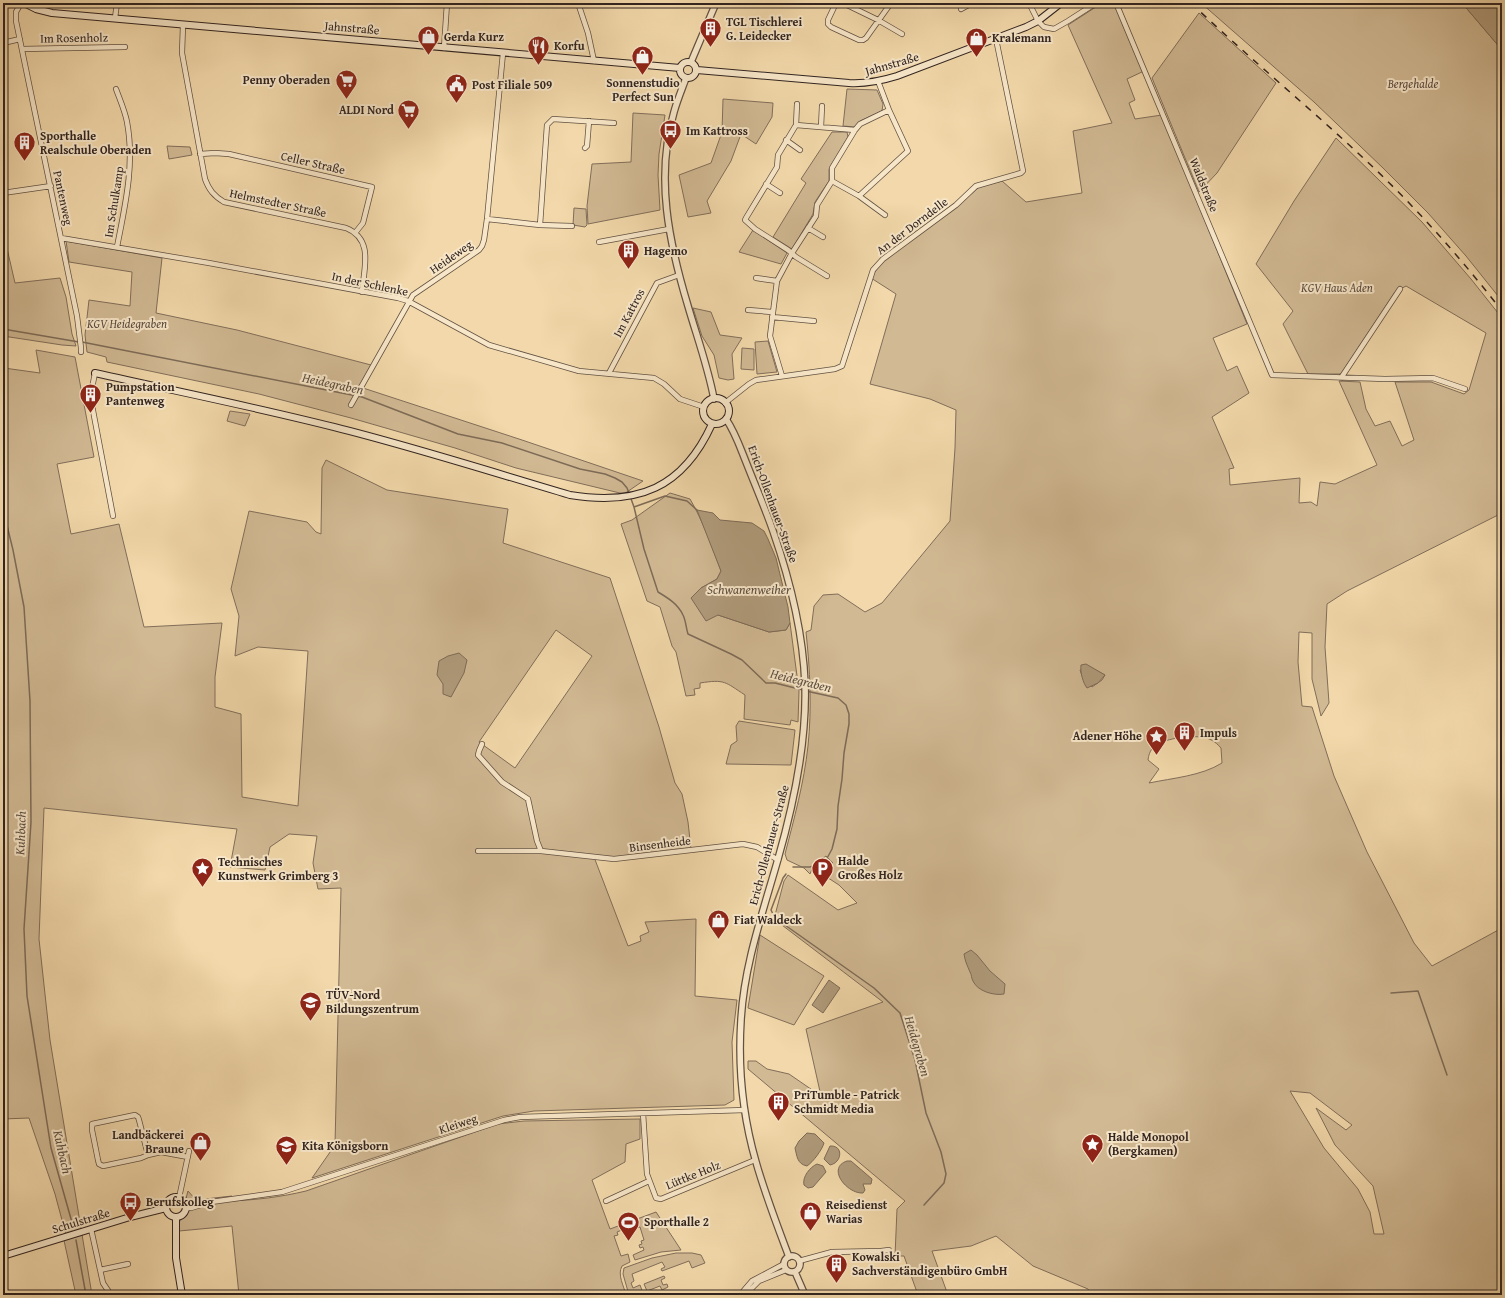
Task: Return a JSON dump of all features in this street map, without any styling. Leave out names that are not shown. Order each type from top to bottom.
[{"type":"main road","name":"Jahnstraße","points":[[22,3],[44,12],[680,68]]},
{"type":"main road","name":"Jahnstraße","points":[[697,70],[849,84],[878,81],[897,76],[1026,27],[1038,21],[1061,3]]},
{"type":"main road","points":[[691,62],[697,70],[695,76],[686,78],[681,74],[680,68],[684,63],[691,62]]},
{"type":"main road","points":[[95,373],[247,406],[336,428],[412,448],[570,495],[593,499],[618,498],[636,494],[660,485],[681,471],[699,450],[712,424]]},
{"type":"main road","points":[[718,399],[725,403],[728,411],[726,419],[719,424],[712,424],[708,422],[704,415],[704,407],[708,402],[718,399]]},
{"type":"main road","points":[[174,1197],[179,1198],[184,1202],[185,1208],[181,1215],[176,1217],[168,1213],[166,1208],[169,1200],[174,1197]]},
{"type":"main road","name":"Schulstraße","points":[[3,1256],[166,1208]]},
{"type":"main road","points":[[176,1217],[176,1258],[182,1295]]},
{"type":"street","name":"Pantenweg","points":[[22,3],[16,12],[15,17],[77,316],[81,349]]},
{"type":"street","points":[[115,18],[117,3]]},
{"type":"street","points":[[578,3],[588,33],[594,61]]},
{"type":"street","points":[[691,62],[716,3]]},
{"type":"street","points":[[836,3],[828,20],[828,24],[831,27],[859,40],[866,38],[891,3]]},
{"type":"street","points":[[843,3],[878,20],[902,34]]},
{"type":"street","points":[[961,9],[972,3]]},
{"type":"street","points":[[1029,3],[1038,21],[1044,27],[1054,29],[1096,3]]},
{"type":"street","name":"Waldstraße","points":[[1116,3],[1272,375],[1341,378]]},
{"type":"street","points":[[444,48],[445,4]]},
{"type":"street","name":"Helmstedter Straße","points":[[183,25],[182,53],[205,179],[210,190],[218,199],[224,202],[346,228],[355,233]]},
{"type":"street","points":[[3,43],[20,39]]},
{"type":"street","name":"An der Dorndelle","points":[[725,403],[756,380],[835,369],[842,366],[873,270],[883,259],[956,205],[976,186],[1021,173],[1023,171],[996,39]]},
{"type":"street","name":"Im Rosenholz","points":[[22,49],[125,47]]},
{"type":"street","name":"Heideweg","points":[[351,405],[408,301],[413,295],[479,250],[482,246],[487,219],[503,53]]},
{"type":"street","points":[[686,78],[673,114],[666,152],[665,196],[669,229],[679,275],[707,364],[714,399]]},
{"type":"street","points":[[859,196],[908,152],[878,81]]},
{"type":"street","name":"Im Schulkamp","points":[[116,89],[127,120],[130,158],[125,209],[117,247]]},
{"type":"street","points":[[797,104],[796,126],[778,154],[777,168],[745,220],[755,229],[827,276]]},
{"type":"street","points":[[821,127],[822,106]]},
{"type":"street","points":[[782,376],[771,341],[770,331],[777,281],[792,253],[816,216],[817,205],[832,181],[832,168],[855,130],[860,124],[889,110]]},
{"type":"street","points":[[540,225],[547,125],[553,119],[614,123]]},
{"type":"street","points":[[585,148],[587,146],[589,121]]},
{"type":"street","points":[[796,126],[855,130]]},
{"type":"street","points":[[786,140],[800,150]]},
{"type":"street","name":"Celler Straße","points":[[200,154],[214,153],[238,156],[372,187],[363,223],[355,233]]},
{"type":"street","points":[[832,181],[859,196],[885,215]]},
{"type":"street","points":[[766,184],[780,193]]},
{"type":"street","points":[[3,193],[50,186]]},
{"type":"street","points":[[487,219],[540,225],[572,226]]},
{"type":"street","points":[[808,228],[823,237]]},
{"type":"street","points":[[598,242],[669,229]]},
{"type":"street","points":[[355,233],[363,243],[366,252],[362,292]]},
{"type":"street","name":"In der Schlenke","points":[[61,238],[209,263],[408,301],[489,345],[579,371],[654,378],[664,384],[680,399],[704,407]]},
{"type":"street","name":"Im Kattros","points":[[609,373],[657,283],[679,275]]},
{"type":"street","points":[[756,278],[777,281]]},
{"type":"street","points":[[1341,378],[1400,289]]},
{"type":"street","points":[[748,310],[814,321]]},
{"type":"street","points":[[95,373],[91,400],[112,516]]},
{"type":"street","points":[[1341,378],[1433,378],[1464,389]]},
{"type":"street","name":"Erich-Ollenhauer-Straße","points":[[726,419],[737,439],[768,518],[786,570],[800,633],[805,687],[804,729],[799,768],[788,822],[758,930],[744,990],[741,1018],[740,1058],[745,1110],[755,1160],[789,1256]]},
{"type":"street","points":[[482,744],[478,755],[502,782],[528,799],[537,840],[542,851]]},
{"type":"street","name":"Binsenheide","points":[[478,851],[542,851],[614,859],[743,844],[758,847],[778,860]]},
{"type":"street","name":"Kleiweg","points":[[185,1208],[191,1208],[211,1202],[282,1192],[520,1116],[745,1110]]},
{"type":"street","name":"Lüttke Holz","points":[[643,1113],[646,1162],[649,1181],[656,1198],[661,1199],[755,1160]]},
{"type":"street","points":[[148,1155],[138,1117],[131,1115],[92,1124],[99,1164],[103,1166],[161,1152],[188,1157]]},
{"type":"street","points":[[179,1198],[189,1151]]},
{"type":"street","name":"Lüttke Holz","points":[[606,1201],[649,1181]]},
{"type":"street","points":[[92,1229],[103,1283],[111,1295]]},
{"type":"street","points":[[799,1261],[832,1252],[881,1252],[889,1250]]},
{"type":"street","points":[[740,1295],[752,1281],[784,1264],[785,1260],[789,1256],[794,1256],[799,1261],[800,1266],[796,1272]]},
{"type":"street","points":[[100,1270],[128,1264]]},
{"type":"street","points":[[784,1264],[786,1270]]},
{"type":"street","points":[[745,1295],[759,1281],[786,1270],[796,1272]]},
{"type":"street","points":[[796,1272],[805,1295]]},
{"type":"street","points":[[3,1276],[6,1295]]},
{"type":"green space","name":"KGV Haus Aden","points":[[1102,3],[1110,3],[1116,7],[1144,71],[1127,79],[1135,100],[1129,103],[1135,119],[1162,115],[1247,324],[1213,338],[1227,371],[1237,366],[1249,393],[1212,417],[1234,468],[1229,469],[1230,485],[1300,478],[1299,503],[1311,502],[1317,506],[1320,482],[1335,484],[1377,465],[1339,381],[1360,382],[1366,409],[1375,426],[1390,421],[1402,446],[1414,440],[1395,382],[1431,382],[1464,394],[1469,390],[1486,333],[1406,286],[1395,292],[1341,374],[1308,374],[1283,324],[1293,311],[1256,264],[1294,201],[1336,138],[1422,222],[1502,318],[1502,513],[1347,591],[1327,604],[1325,647],[1329,703],[1321,716],[1312,679],[1312,633],[1299,632],[1298,662],[1302,706],[1312,707],[1334,776],[1367,852],[1414,943],[1432,966],[1502,928],[1502,1295],[1091,1295],[1088,1289],[1033,1266],[996,1236],[971,1246],[932,1251],[948,1295],[918,1295],[904,1256],[895,1256],[897,1209],[905,1201],[748,1069],[748,1061],[756,1061],[767,1069],[789,1074],[821,1096],[806,1029],[883,1002],[774,919],[784,881],[788,875],[838,910],[857,903],[839,885],[819,872],[833,863],[826,856],[815,866],[810,874],[804,868],[787,860],[785,854],[801,787],[808,746],[810,689],[806,632],[811,630],[814,606],[823,595],[838,594],[865,612],[882,603],[950,521],[956,410],[930,399],[870,384],[896,294],[871,278],[883,259],[915,238],[954,209],[979,187],[1002,181],[1026,202],[1082,193],[1073,131],[1112,123],[1068,25]],"holes":[[[1080,670],[1095,670],[1105,675],[1102,680],[1092,687],[1082,676]],[[1181,737],[1208,738],[1221,748],[1222,763],[1196,774],[1149,783],[1159,769],[1148,760],[1149,754],[1155,745]],[[1290,1091],[1310,1093],[1352,1125],[1346,1130],[1316,1108],[1335,1145],[1373,1186],[1384,1234],[1374,1234],[1370,1212],[1358,1189],[1324,1148]]]},
{"type":"green space","name":"Bergehalde","points":[[1201,3],[1462,3],[1502,50],[1502,301],[1466,256],[1428,213],[1383,168],[1314,102]]},
{"type":"green space","points":[[1199,13],[1276,83],[1217,173],[1199,192],[1152,78]]},
{"type":"green space","points":[[847,89],[877,90],[883,104],[882,111],[860,121],[855,127],[843,126]]},
{"type":"green space","points":[[723,99],[773,103],[772,117],[756,144],[741,134],[731,161],[707,201],[711,213],[688,217],[679,175],[711,163],[722,132]]},
{"type":"green space","points":[[633,113],[665,115],[659,154],[658,175],[660,210],[588,224],[587,206],[592,164],[631,162]]},
{"type":"green space","points":[[832,132],[847,132],[848,137],[829,169],[829,181],[815,202],[813,214],[792,249],[773,237],[806,183],[801,179]]},
{"type":"green space","points":[[167,146],[190,147],[192,155],[169,159]]},
{"type":"green space","points":[[574,208],[586,209],[587,225],[585,227],[573,225]]},
{"type":"green space","points":[[753,230],[787,253],[781,264],[739,252]]},
{"type":"green space","name":"KGV Heidegraben","points":[[66,241],[162,258],[156,313],[237,330],[371,365],[360,387],[643,481],[624,494],[516,468],[455,448],[351,418],[259,394],[107,362],[106,357],[87,352],[85,335],[89,300],[130,306],[132,272],[69,262]]},
{"type":"green space","points":[[6,244],[15,283],[60,278],[66,297],[72,334],[76,346],[3,336],[3,245]]},
{"type":"green space","points":[[693,308],[711,312],[720,335],[742,338],[732,354],[734,379],[728,380],[719,378],[714,355],[702,336]]},
{"type":"green space","points":[[768,341],[777,372],[757,374],[755,342]]},
{"type":"green space","points":[[742,348],[754,349],[754,370],[741,369]]},
{"type":"green space","points":[[36,350],[75,357],[94,457],[57,464],[71,534],[119,524],[144,627],[222,623],[215,677],[215,707],[241,714],[242,797],[298,806],[308,651],[258,647],[235,656],[239,616],[231,589],[249,511],[307,522],[316,532],[321,534],[322,468],[326,460],[387,490],[508,509],[503,543],[610,578],[659,727],[675,783],[682,794],[688,822],[691,849],[619,858],[594,857],[628,946],[641,941],[640,936],[649,932],[645,922],[696,919],[695,996],[737,1000],[732,1042],[734,1100],[725,1105],[534,1111],[503,1116],[312,1178],[335,1145],[341,888],[318,889],[313,863],[317,836],[289,834],[270,847],[265,870],[230,867],[237,829],[44,808],[39,939],[50,1040],[92,1295],[76,1295],[63,1236],[66,1235],[55,1194],[29,1118],[3,1119],[3,365],[4,368],[40,373]],"holes":[[[556,630],[592,656],[515,768],[479,742]]]},
{"type":"green space","points":[[230,411],[250,414],[245,426],[227,421]]},
{"type":"green space","points":[[670,493],[690,499],[711,543],[721,571],[717,579],[701,588],[718,615],[769,632],[786,630],[790,623],[799,691],[798,722],[791,720],[790,725],[744,719],[745,695],[729,684],[715,681],[700,683],[700,688],[694,689],[695,695],[686,696],[676,652],[672,646],[660,607],[647,601],[621,524],[632,520]]},
{"type":"green space","points":[[739,721],[795,730],[791,765],[726,764],[731,745],[737,741],[736,726]]},
{"type":"green space","points":[[760,935],[824,976],[794,1025],[748,1008]]},
{"type":"green space","points":[[640,1119],[640,1139],[626,1144],[625,1162],[592,1180],[610,1229],[656,1212],[681,1250],[661,1252],[635,1260],[633,1255],[644,1250],[643,1247],[640,1248],[639,1245],[642,1244],[641,1241],[644,1240],[640,1227],[630,1230],[629,1227],[617,1232],[618,1235],[614,1236],[621,1256],[628,1254],[630,1262],[622,1266],[620,1273],[626,1295],[239,1295],[232,1226],[179,1231],[179,1224],[188,1191],[196,1200],[232,1196],[230,1201],[278,1197],[306,1191],[498,1124],[524,1121]]},
{"type":"green space","points":[[676,1253],[692,1253],[701,1255],[705,1263],[692,1268],[689,1261],[662,1271],[661,1269],[665,1267],[662,1262],[632,1274],[634,1281],[631,1283],[633,1288],[640,1285],[643,1293],[638,1295],[629,1295],[623,1274],[624,1268],[652,1258]]},
{"type":"green space","points":[[664,1276],[665,1278],[661,1280],[663,1285],[667,1284],[668,1287],[662,1290],[660,1286],[647,1291],[644,1284]]},
{"type":"water","points":[[1462,3],[1502,3],[1502,50]]},
{"type":"water","name":"Schwanenweiher","points":[[697,510],[713,513],[720,520],[752,523],[764,531],[776,558],[788,607],[790,623],[786,630],[769,632],[718,615],[706,621],[691,598],[701,588],[717,579],[721,571]]},
{"type":"water","points":[[459,653],[467,660],[464,673],[451,697],[443,694],[443,684],[437,675],[439,661],[448,656]]},
{"type":"water","points":[[1086,664],[1105,675],[1098,683],[1087,688],[1081,674],[1081,665]]},
{"type":"water","points":[[971,950],[990,971],[1005,984],[1004,994],[986,992],[975,985],[964,954]]},
{"type":"water","points":[[829,980],[840,988],[823,1013],[812,1005]]},
{"type":"water","points":[[807,1133],[815,1134],[824,1143],[817,1156],[807,1166],[799,1162],[795,1148],[799,1141]]},
{"type":"water","points":[[830,1146],[835,1146],[838,1148],[840,1154],[837,1161],[830,1165],[824,1159]]},
{"type":"water","points":[[851,1161],[872,1179],[871,1184],[863,1184],[865,1190],[863,1193],[851,1189],[841,1180],[838,1169],[841,1164]]},
{"type":"water","points":[[817,1164],[823,1166],[826,1172],[813,1187],[808,1188],[804,1185],[805,1176],[814,1165]]},
{"type":"waterway","name":"Heidegraben","points":[[3,329],[79,342]]},
{"type":"waterway","name":"Heidegraben","points":[[82,342],[362,397],[458,434],[502,443],[580,469],[605,474],[622,482],[629,493]]},
{"type":"waterway","name":"Heidegraben","points":[[630,496],[634,507],[665,496],[687,501],[697,510]]},
{"type":"waterway","name":"Heidegraben","points":[[634,507],[644,549],[658,592],[672,602],[681,611],[685,620],[688,634],[742,660],[766,683],[775,683],[803,690]]},
{"type":"waterway","name":"Kuhbach","points":[[3,509],[24,607],[30,701],[31,822],[24,929],[27,996],[51,1148],[73,1226]]},
{"type":"waterway","name":"Heidegraben","points":[[793,867],[810,867],[825,862],[832,849],[837,829],[844,753],[849,724],[849,714],[846,705],[838,698],[806,691]]},
{"type":"waterway","name":"Heidegraben","points":[[786,874],[783,878],[771,910],[775,918],[874,988],[900,1013],[915,1060],[926,1113],[941,1152],[946,1174],[944,1183],[924,1205]]},
{"type":"waterway","points":[[1391,993],[1418,991],[1447,1075]]},
{"type":"waterway","name":"Kuhbach","points":[[76,1240],[86,1295]]},
{"type":"railway","points":[[1191,3],[1375,169],[1441,238],[1502,311]]},
{"type":"place","name":"TGL Tischlerei G. Leidecker","points":[[711,48]]},
{"type":"place","name":"Gerda Kurz","points":[[429,56]]},
{"type":"place","name":"Kralemann","points":[[976,58]]},
{"type":"place","name":"Korfu","points":[[539,66]]},
{"type":"place","name":"Sonnenstudio Perfect Sun","points":[[643,76]]},
{"type":"place","name":"Penny Oberaden","points":[[346,100]]},
{"type":"place","name":"Post Filiale 509","points":[[456,104]]},
{"type":"place","name":"ALDI Nord","points":[[409,130]]},
{"type":"place","name":"Im Kattross","points":[[670,150]]},
{"type":"place","name":"Sporthalle Realschule Oberaden","points":[[25,162]]},
{"type":"place","name":"Hagemo","points":[[628,270]]},
{"type":"place","name":"Pumpstation Pantenweg","points":[[90,414]]},
{"type":"place","name":"Impuls","points":[[1185,752]]},
{"type":"place","name":"Adener Höhe","points":[[1157,756]]},
{"type":"place","name":"Technisches Kunstwerk Grimberg 3","points":[[203,888]]},
{"type":"place","name":"Halde Großes Holz","points":[[822,888]]},
{"type":"place","name":"Fiat Waldeck","points":[[718,940]]},
{"type":"place","name":"TÜV-Nord Bildungszentrum","points":[[311,1022]]},
{"type":"place","name":"PriTumble - Patrick Schmidt Media","points":[[778,1122]]},
{"type":"place","name":"Landbäckerei Braune","points":[[200,1162]]},
{"type":"place","name":"Halde Monopol (Bergkamen)","points":[[1092,1164]]},
{"type":"place","name":"Kita Königsborn","points":[[287,1166]]},
{"type":"place","name":"Berufskolleg","points":[[131,1222]]},
{"type":"place","name":"Reisedienst Warias","points":[[810,1232]]},
{"type":"place","name":"Sporthalle 2","points":[[628,1242]]},
{"type":"place","name":"Kowalski Sachverständigenbüro GmbH","points":[[837,1284]]}]
